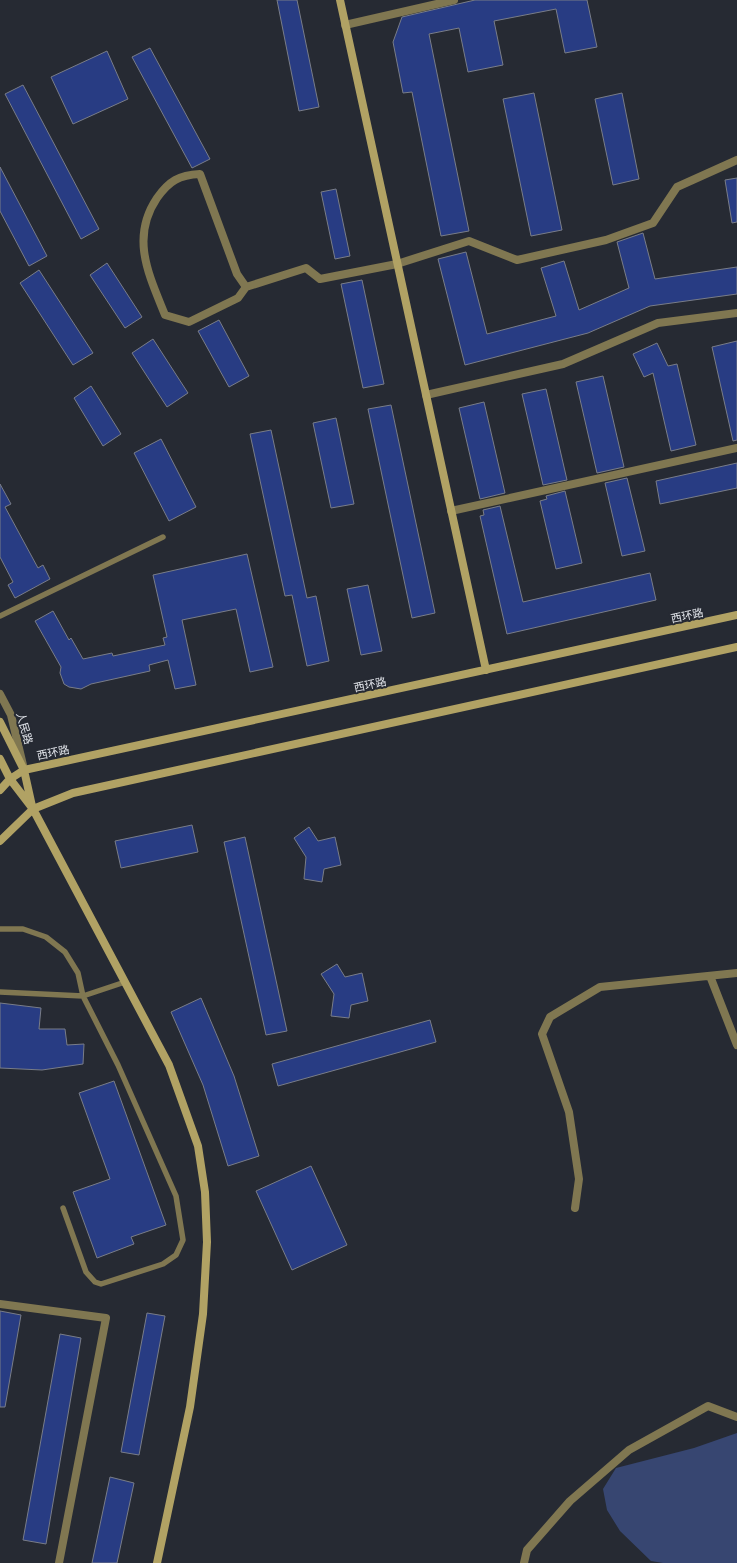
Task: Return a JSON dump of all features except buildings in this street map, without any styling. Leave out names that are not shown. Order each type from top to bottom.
[{"type":"main road","points":[[340,0],[486,670]]},
{"type":"main road","name":"西环路","points":[[0,790],[10,779],[24,770],[737,615]]},
{"type":"main road","points":[[0,841],[33,809],[73,793],[737,647]]},
{"type":"main road","name":"人民路","points":[[0,722],[24,770],[33,809]]},
{"type":"main road","points":[[0,759],[10,779],[33,809],[169,1065],[198,1146],[205,1192],[207,1242],[203,1314],[190,1407],[157,1563]]},
{"type":"street","points":[[345,25],[454,0]]},
{"type":"street","points":[[246,287],[237,274],[200,174],[188,174],[167,184],[150,210],[142,240],[147,272],[165,315],[189,322],[238,298],[246,287],[306,268],[320,279],[397,264],[469,241],[518,260],[606,240],[653,224],[677,187],[737,160]]},
{"type":"street","points":[[426,396],[564,364],[658,323],[737,312]]},
{"type":"street","points":[[451,511],[737,448]]},
{"type":"street","name":"人民路","points":[[0,694],[11,714],[24,770]]},
{"type":"street","points":[[0,768],[10,779]]},
{"type":"street","points":[[574,1208],[579,1179],[569,1112],[542,1034],[550,1017],[600,987],[737,973]]},
{"type":"street","points":[[710,976],[737,1045]]},
{"type":"street","points":[[0,1304],[106,1318],[59,1563]]},
{"type":"street","points":[[524,1563],[527,1550],[570,1501],[629,1450],[708,1406],[737,1417]]},
{"type":"lane","points":[[0,616],[163,537]]},
{"type":"lane","points":[[0,929],[23,929],[46,937],[65,952],[78,973],[84,996],[118,1065],[176,1196],[183,1240],[181,1248],[174,1258],[163,1264],[101,1284],[95,1282],[86,1272],[63,1208]]},
{"type":"lane","points":[[0,992],[84,996],[125,982]]},
{"type":"shaded area","points":[[737,1433],[737,1563],[663,1563],[651,1561],[620,1531],[607,1510],[603,1489],[616,1468],[694,1448]]}]
